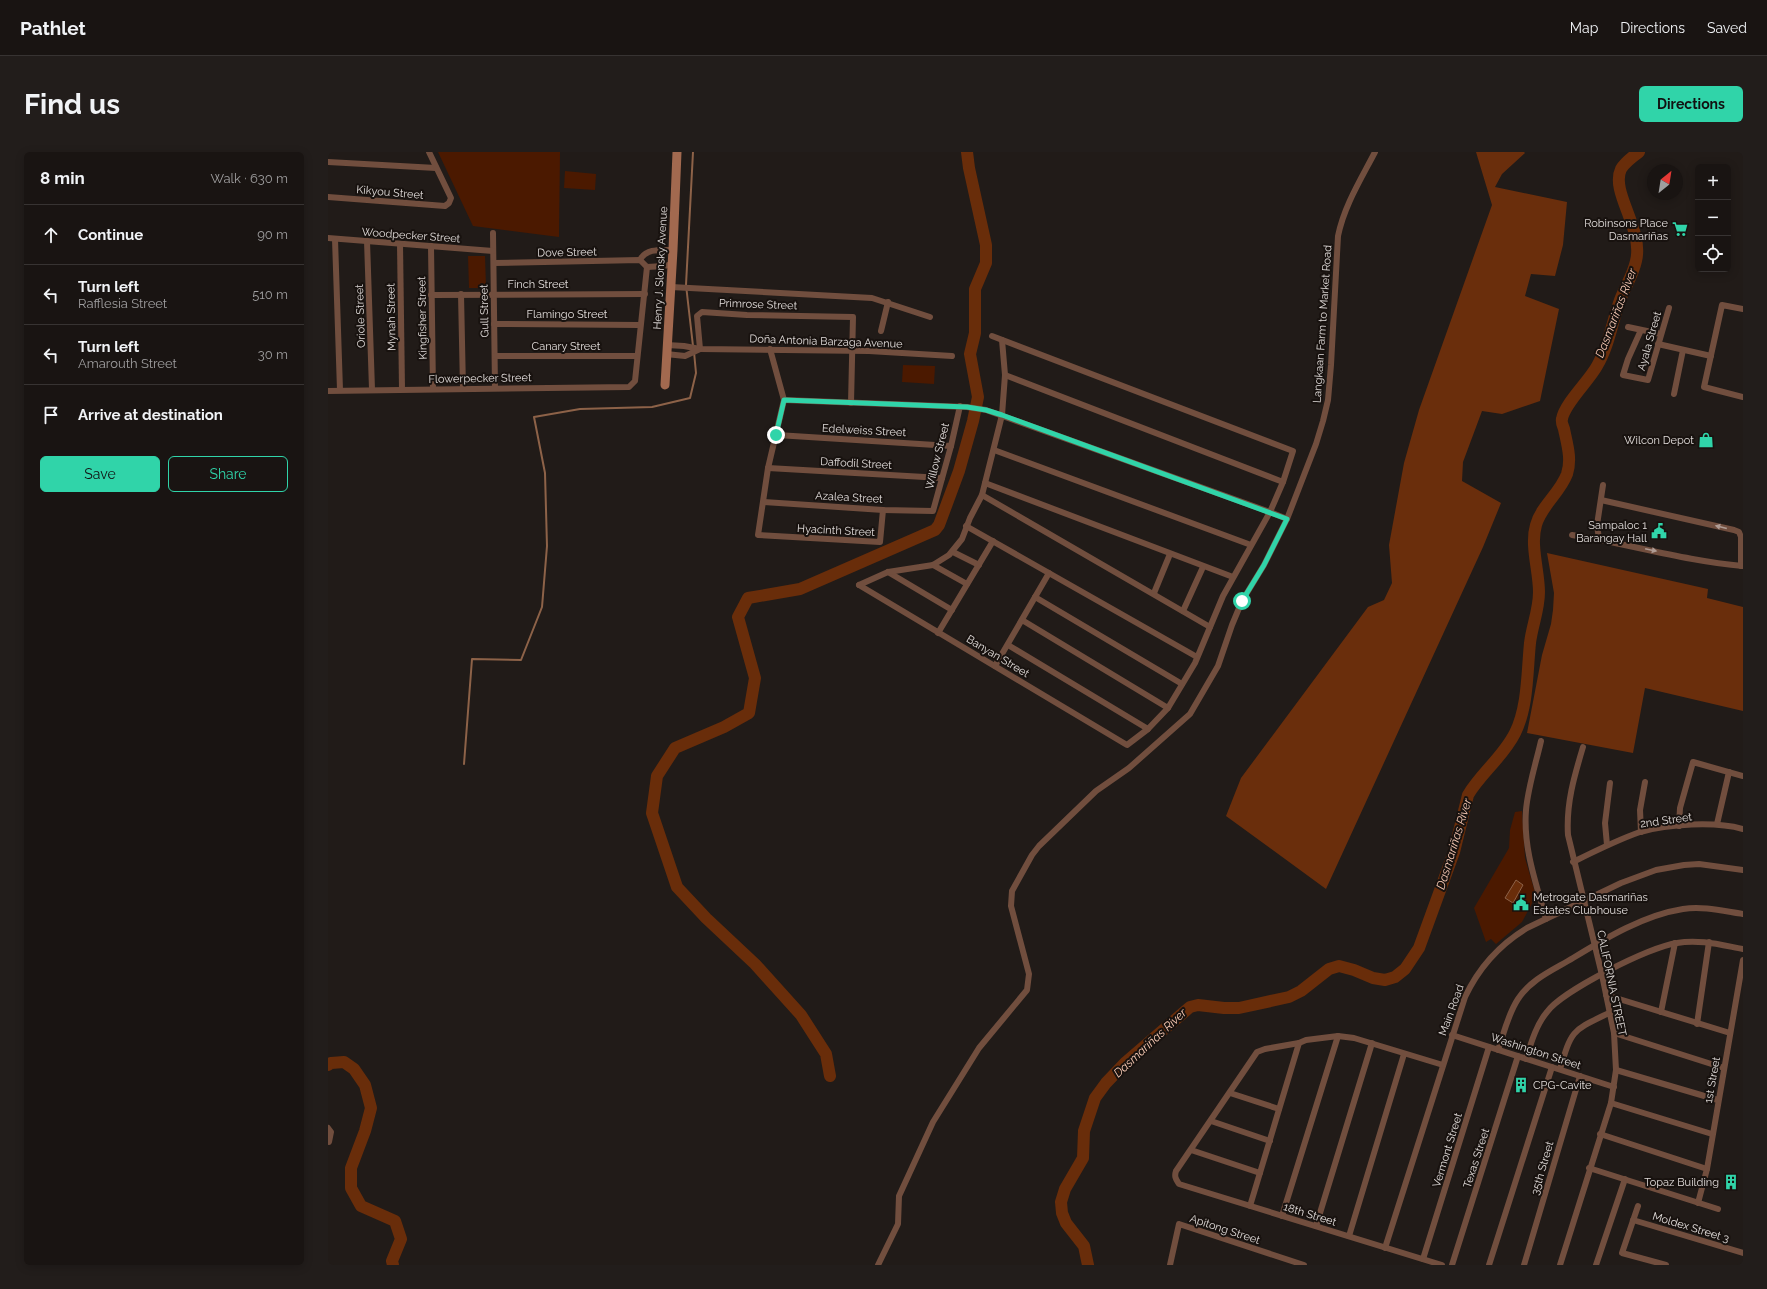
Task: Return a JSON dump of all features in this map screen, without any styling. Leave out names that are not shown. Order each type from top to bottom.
[{"type":"street","points":[[328,162],[436,168],[429,152]]},
{"type":"street","name":"Henry J. Slonsky Avenue","points":[[664,384],[673,264],[677,152]]},
{"type":"street","name":"Langkaan Farm to Market Road","points":[[878,1265],[898,1224],[899,1196],[933,1122],[979,1048],[1027,990],[1029,974],[1011,906],[1012,891],[1032,855],[1039,846],[1096,791],[1129,768],[1190,714],[1218,666],[1242,601],[1264,565],[1287,519],[1316,444],[1328,400],[1340,224],[1374,152]]},
{"type":"street","name":"Kikyou Street","points":[[328,197],[445,206],[449,203],[451,198],[436,168]]},
{"type":"street","name":"Gull Street","points":[[493,233],[495,388]]},
{"type":"street","name":"Woodpecker Street","points":[[328,238],[494,251]]},
{"type":"street","points":[[335,238],[340,390]]},
{"type":"street","name":"Oriole Street","points":[[367,241],[372,390]]},
{"type":"street","name":"Mynah Street","points":[[400,244],[402,389]]},
{"type":"street","name":"Kingfisher Street","points":[[431,246],[433,389]]},
{"type":"street","points":[[673,250],[653,250],[645,253],[640,260],[647,267],[673,264]]},
{"type":"street","name":"Dove Street","points":[[494,263],[640,260]]},
{"type":"street","points":[[637,356],[647,267]]},
{"type":"street","points":[[671,288],[872,298],[930,317]]},
{"type":"street","points":[[461,294],[463,389]]},
{"type":"street","name":"Finch Street","points":[[431,295],[645,294]]},
{"type":"street","points":[[881,331],[888,302]]},
{"type":"street","points":[[1743,309],[1722,305],[1704,387],[1743,397]]},
{"type":"street","name":"Ayala Street","points":[[1641,330],[1623,375],[1648,380],[1669,308]]},
{"type":"street","name":"Primrose Street","points":[[700,349],[697,316],[702,312],[747,315],[853,317],[853,352]]},
{"type":"street","name":"Flamingo Street","points":[[494,324],[640,325]]},
{"type":"street","points":[[1628,327],[1661,334]]},
{"type":"street","points":[[992,336],[1293,452],[1283,482],[1270,512],[1233,577],[1197,658],[1168,708],[1148,729],[1008,645]]},
{"type":"street","points":[[888,572],[933,565],[953,552],[962,539],[966,526],[982,495],[1002,415],[1005,375],[1002,340]]},
{"type":"street","points":[[1658,344],[1711,356]]},
{"type":"street","name":"Doña Antonia Barzaga Avenue","points":[[667,345],[700,349],[869,351],[952,356]]},
{"type":"street","name":"Doña Antonia Barzaga Avenue","points":[[666,354],[685,356],[700,349]]},
{"type":"street","points":[[764,502],[768,468],[784,400],[770,349]]},
{"type":"street","points":[[1674,394],[1683,350]]},
{"type":"street","points":[[851,403],[853,352]]},
{"type":"street","name":"Canary Street","points":[[495,356],[637,356]]},
{"type":"street","name":"Flowerpecker Street","points":[[328,391],[629,387],[633,385],[635,380],[637,356]]},
{"type":"street","points":[[1005,375],[1283,482]]},
{"type":"street","points":[[784,400],[960,406],[986,410],[1287,519]]},
{"type":"street","name":"Willow Street","points":[[933,511],[951,446],[960,406]]},
{"type":"street","name":"Edelweiss Street","points":[[776,435],[951,446]]},
{"type":"street","points":[[994,450],[1251,545]]},
{"type":"street","name":"Daffodil Street","points":[[768,468],[942,478]]},
{"type":"street","points":[[985,483],[1203,567],[1233,577]]},
{"type":"street","points":[[1599,539],[1597,524],[1603,485]]},
{"type":"street","points":[[982,495],[1154,593],[1210,627]]},
{"type":"street","points":[[1572,535],[1599,539],[1706,562],[1742,566],[1741,537],[1739,532],[1601,500]]},
{"type":"street","name":"Azalea Street","points":[[764,502],[883,510],[933,511]]},
{"type":"street","name":"Hyacinth Street","points":[[764,502],[758,535],[880,542],[883,510]]},
{"type":"street","points":[[966,526],[1197,658]]},
{"type":"street","points":[[938,633],[993,541]]},
{"type":"street","points":[[953,552],[979,565]]},
{"type":"street","points":[[1154,593],[1170,554]]},
{"type":"street","points":[[933,565],[967,584]]},
{"type":"street","points":[[1183,611],[1203,567]]},
{"type":"street","points":[[888,572],[952,610]]},
{"type":"street","name":"Banyan Street","points":[[888,572],[859,585],[1127,745],[1148,729]]},
{"type":"street","points":[[995,666],[1049,573]]},
{"type":"street","points":[[1035,597],[1182,684]]},
{"type":"street","points":[[1022,620],[1168,708]]},
{"type":"street","points":[[1541,741],[1528,797],[1526,822],[1531,866],[1546,919]]},
{"type":"street","points":[[1573,862],[1568,835],[1568,807],[1572,781],[1583,747]]},
{"type":"street","points":[[1679,826],[1680,808],[1693,762],[1743,776]]},
{"type":"street","points":[[1717,824],[1729,772]]},
{"type":"street","points":[[1641,832],[1640,810],[1645,782]]},
{"type":"street","points":[[1607,846],[1605,823],[1610,783]]},
{"type":"street","name":"2nd Street","points":[[1573,862],[1641,832],[1679,826],[1717,824],[1743,829]]},
{"type":"street","name":"CALIFORNIA STREET","points":[[1573,862],[1595,944],[1614,1033],[1616,1070],[1611,1103]]},
{"type":"street","name":"Main Road","points":[[1385,1248],[1442,1065],[1465,998],[1471,984],[1484,965],[1501,946],[1515,936],[1546,919],[1636,876],[1665,868],[1699,864],[1743,870]]},
{"type":"street","points":[[1498,1050],[1511,1012],[1527,988],[1548,971],[1595,944],[1658,914],[1684,908],[1709,908],[1743,914]]},
{"type":"street","points":[[1697,1024],[1709,942]]},
{"type":"street","points":[[1526,1059],[1540,1022],[1547,1010],[1572,991],[1602,975],[1642,955],[1675,943],[1709,942],[1743,949]]},
{"type":"street","points":[[1661,1012],[1675,943]]},
{"type":"street","name":"1st Street","points":[[1698,1203],[1707,1169],[1743,960]]},
{"type":"street","points":[[1606,995],[1730,1033]]},
{"type":"street","points":[[1560,1069],[1569,1040],[1574,1032],[1582,1026],[1609,1013]]},
{"type":"street","points":[[1614,1033],[1724,1068]]},
{"type":"street","points":[[1260,1173],[1191,1150],[1257,1052],[1265,1049],[1299,1044],[1306,1040],[1338,1036],[1354,1038],[1372,1043],[1442,1065]]},
{"type":"street","points":[[1282,1216],[1338,1036]]},
{"type":"street","name":"Washington Street","points":[[1452,1036],[1614,1086]]},
{"type":"street","points":[[1316,1226],[1372,1043]]},
{"type":"street","points":[[1250,1206],[1299,1044]]},
{"type":"street","name":"Vermont Street","points":[[1424,1259],[1489,1047]]},
{"type":"street","points":[[1349,1236],[1404,1054]]},
{"type":"street","name":"Texas Street","points":[[1452,1265],[1518,1056]]},
{"type":"street","points":[[1489,1265],[1552,1067]]},
{"type":"street","points":[[1616,1070],[1718,1100]]},
{"type":"street","name":"35th Street","points":[[1524,1265],[1580,1076]]},
{"type":"street","points":[[1230,1093],[1279,1109]]},
{"type":"street","points":[[1560,1265],[1589,1168],[1611,1103],[1712,1134]]},
{"type":"street","points":[[1210,1121],[1270,1141]]},
{"type":"street","points":[[328,1128],[331,1132],[329,1142]]},
{"type":"street","points":[[1600,1134],[1707,1169]]},
{"type":"street","name":"18th Street","points":[[1191,1150],[1176,1171],[1175,1178],[1179,1184],[1442,1265]]},
{"type":"street","points":[[1589,1168],[1718,1209]]},
{"type":"street","points":[[1596,1265],[1625,1179]]},
{"type":"street","points":[[1638,1206],[1622,1253],[1666,1265]]},
{"type":"street","name":"Moldex Street 3","points":[[1633,1220],[1743,1253]]},
{"type":"street","name":"Apitong Street","points":[[1170,1265],[1179,1224],[1296,1264],[1304,1265]]},
{"type":"shaded area","points":[[438,152],[560,152],[559,237],[473,226]]},
{"type":"shaded area","points":[[1476,152],[1524,152],[1525,153],[1502,174],[1495,187],[1567,202],[1563,245],[1555,276],[1531,274],[1525,296],[1559,309],[1540,401],[1502,414],[1482,411],[1463,462],[1462,481],[1501,503],[1483,547],[1326,889],[1226,816],[1241,778],[1368,607],[1384,600],[1392,583],[1389,545],[1404,463],[1419,410],[1492,205]]},
{"type":"shaded area","points":[[565,171],[596,174],[595,190],[564,188]]},
{"type":"shaded area","points":[[468,256],[485,256],[486,288],[469,288]]},
{"type":"shaded area","points":[[903,365],[935,366],[934,384],[902,382]]},
{"type":"shaded area","points":[[1547,553],[1708,589],[1707,598],[1743,607],[1743,711],[1645,688],[1633,753],[1527,733],[1542,655],[1551,624],[1553,610],[1554,593]]},
{"type":"shaded area","points":[[1522,811],[1525,858],[1536,896],[1522,922],[1496,944],[1491,939],[1486,942],[1474,908],[1509,848],[1510,830],[1515,812]]},
{"type":"shaded area","points":[[1516,880],[1523,885],[1513,903],[1505,898]]},
{"type":"waterway","points":[[693,152],[686,285],[693,346]]},
{"type":"waterway","points":[[830,1076],[826,1054],[801,1015],[755,964],[706,918],[677,887],[652,813],[657,776],[675,748],[724,727],[749,713],[755,678],[738,617],[748,598],[800,589],[935,530],[939,525],[959,471],[978,397],[970,354],[975,333],[975,289],[986,263],[986,245],[969,168],[967,152]]},
{"type":"waterway","name":"Dasmariñas River","points":[[1088,1265],[1084,1246],[1066,1223],[1062,1213],[1061,1202],[1065,1189],[1083,1158],[1084,1131],[1095,1098],[1106,1083],[1126,1062],[1190,1007],[1198,1005],[1239,1008],[1289,997],[1301,991],[1329,969],[1339,966],[1354,970],[1373,978],[1385,980],[1395,977],[1405,969],[1419,948],[1454,852],[1468,795],[1479,779],[1510,742],[1519,723],[1525,701],[1530,643],[1539,599],[1534,533],[1538,518],[1564,481],[1567,474],[1569,463],[1562,421],[1564,413],[1567,406],[1593,372],[1601,358],[1620,300],[1635,266],[1637,249],[1635,236],[1623,200],[1619,178],[1623,166],[1639,152]]},
{"type":"waterway","points":[[464,764],[472,659],[521,660],[542,607],[547,546],[545,473],[534,417],[580,409],[652,407],[690,398],[696,373],[694,352]]},
{"type":"waterway","points":[[328,1065],[331,1063],[344,1062],[354,1069],[365,1085],[371,1108],[365,1131],[351,1168],[351,1188],[361,1206],[395,1221],[401,1239],[392,1261],[393,1265]]},
{"type":"place","name":"Robinsons Place Dasmariñas","points":[[1680,229]]},
{"type":"place","name":"Wilcon Depot","points":[[1706,440]]},
{"type":"place","name":"Sampaloc 1 Barangay Hall","points":[[1659,531]]},
{"type":"place","name":"Metrogate Dasmariñas Estates Clubhouse","points":[[1521,903]]},
{"type":"place","name":"CPG-Cavite","points":[[1521,1085]]},
{"type":"place","name":"Topaz Building","points":[[1731,1182]]},
{"type":"route","points":[[776,435],[784,400],[967,407],[986,410],[1002,415],[1287,519],[1264,565],[1242,601]]}]
